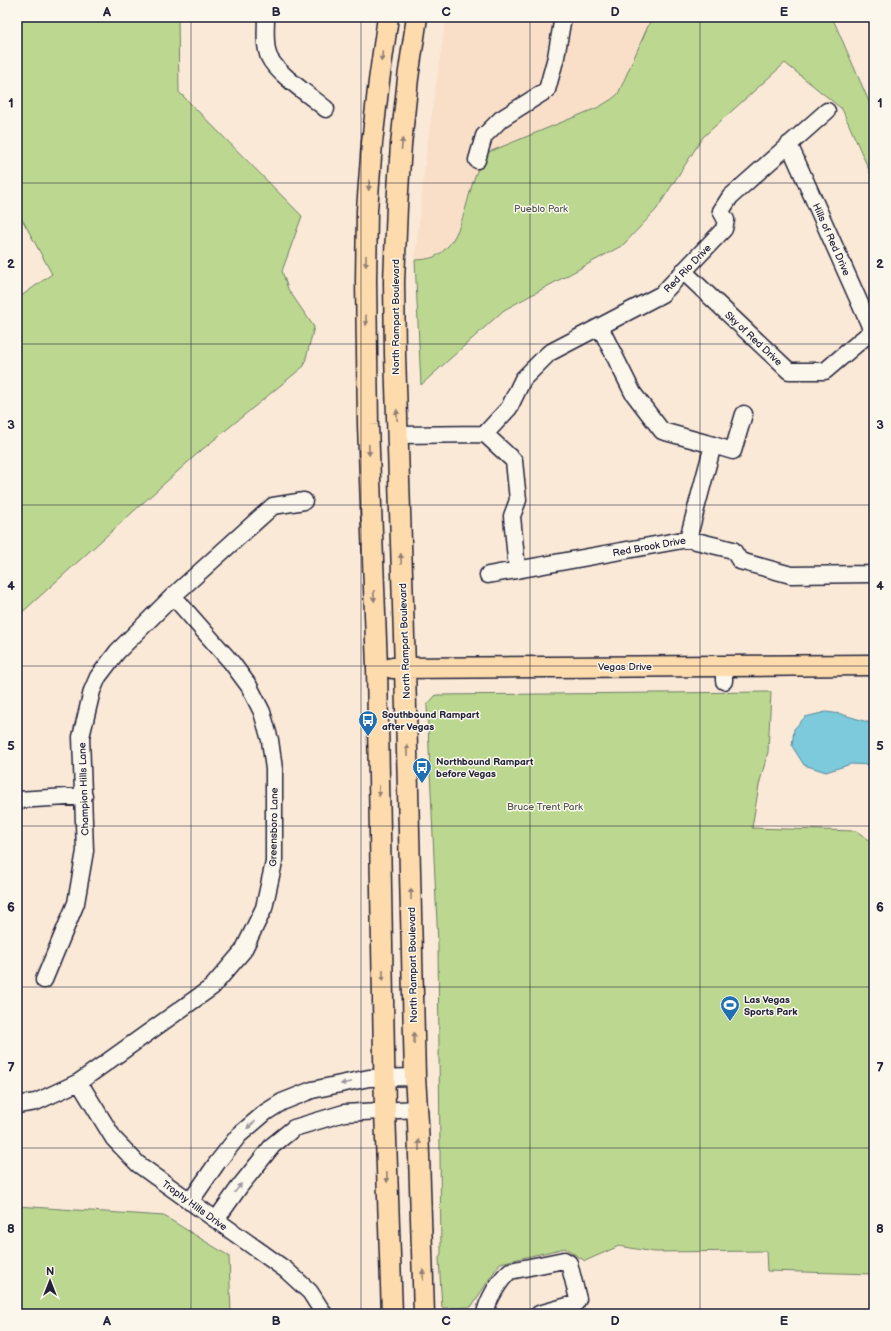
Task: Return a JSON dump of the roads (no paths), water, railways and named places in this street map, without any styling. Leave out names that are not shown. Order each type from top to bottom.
[{"type":"main road","points":[[388,17],[372,143],[367,210],[366,281],[368,425],[377,668],[384,1078],[392,1314]]},
{"type":"main road","name":"North Rampart Boulevard","points":[[411,18],[408,78],[401,145],[394,282],[395,354],[406,435],[405,668],[415,1077],[424,1314]]},
{"type":"main road","name":"Vegas Drive","points":[[377,668],[724,673],[874,665]]},
{"type":"main road","points":[[389,1231],[422,1230]]},
{"type":"street","points":[[266,17],[269,57],[278,70],[326,109]]},
{"type":"street","points":[[477,160],[484,136],[501,119],[546,90],[556,57],[563,17]]},
{"type":"street","name":"Red Rio Drive","points":[[485,434],[509,408],[523,379],[549,353],[662,294],[724,229],[726,220],[721,211],[730,197],[827,111]]},
{"type":"street","name":"Hills of Red Drive","points":[[789,144],[873,333]]},
{"type":"street","name":"Sky of Red Drive","points":[[683,271],[789,371],[825,371],[873,333]]},
{"type":"street","points":[[600,327],[633,392],[662,431],[733,450],[744,414]]},
{"type":"street","points":[[406,435],[485,434],[514,461],[518,500],[512,516],[517,570]]},
{"type":"street","points":[[688,539],[713,445]]},
{"type":"street","name":"Champion Hills Lane","points":[[44,980],[76,904],[85,851],[81,737],[92,691],[98,677],[117,652],[173,596],[273,506],[304,501]]},
{"type":"street","name":"Red Brook Drive","points":[[488,575],[688,539],[733,550],[740,561],[790,575],[874,573]]},
{"type":"street","name":"Greensboro Lane","points":[[17,1106],[36,1102],[79,1082],[212,987],[243,950],[264,908],[274,862],[274,768],[270,740],[262,712],[249,686],[232,663],[173,596]]},
{"type":"street","points":[[17,800],[84,796]]},
{"type":"street","points":[[190,1202],[217,1163],[239,1135],[266,1112],[282,1102],[312,1090],[369,1078],[415,1077]]},
{"type":"street","name":"Trophy Hills Drive","points":[[79,1082],[114,1139],[138,1164],[286,1270],[310,1292],[324,1314]]},
{"type":"street","points":[[216,1220],[240,1186],[273,1145],[294,1128],[344,1113],[417,1109]]},
{"type":"street","points":[[485,1314],[486,1305],[505,1275],[510,1271],[564,1260],[569,1263],[578,1299],[575,1304],[539,1314]]},
{"type":"water","points":[[826,712],[841,714],[874,724],[874,765],[851,764],[826,772],[804,765],[792,746],[794,729],[805,717]]},
{"type":"place","name":"Southbound Rampart after Vegas","points":[[368,737]]},
{"type":"place","name":"Northbound Rampart before Vegas","points":[[422,784]]},
{"type":"place","name":"Las Vegas Sports Park","points":[[730,1022]]},
{"type":"park label","name":"Pueblo Park","points":[[541,208]]},
{"type":"park label","name":"Bruce Trent Park","points":[[545,806]]}]
